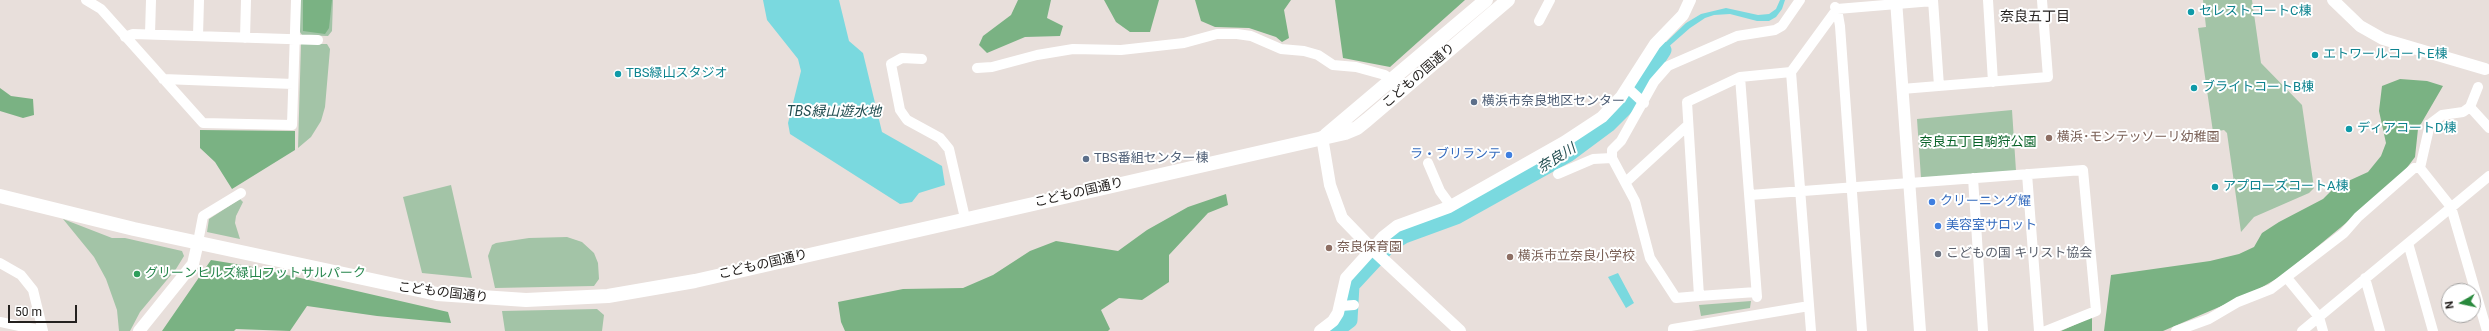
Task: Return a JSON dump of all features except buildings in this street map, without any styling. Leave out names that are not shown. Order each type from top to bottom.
[{"type":"main road","name":"こどもの国通り","points":[[1322,137],[1486,0]]},
{"type":"main road","name":"こどもの国通り","points":[[0,196],[366,281],[437,294],[505,300],[548,300],[608,296],[658,289],[1322,137],[1345,134],[1357,128],[1508,0]]},
{"type":"street","points":[[86,0],[101,4],[125,37],[203,123],[213,125],[292,125],[296,0]]},
{"type":"street","points":[[150,34],[151,0]]},
{"type":"street","points":[[198,36],[199,0]]},
{"type":"street","points":[[245,38],[246,0]]},
{"type":"street","points":[[1539,22],[1550,0]]},
{"type":"street","points":[[1320,331],[1333,321],[1347,305],[1344,282],[1397,226],[1451,206],[1564,142],[1602,117],[1621,97],[1655,44],[1683,15],[1690,0]]},
{"type":"street","points":[[1800,0],[1782,26],[1775,30],[1737,36],[1668,66],[1654,82],[1621,141],[1612,150],[1612,158],[1626,181],[1635,201],[1650,258],[1676,298],[1699,296],[1809,306]]},
{"type":"street","points":[[1988,0],[1993,82]]},
{"type":"street","points":[[1902,89],[2048,77],[2042,0]]},
{"type":"street","points":[[2333,0],[2360,26],[2383,39],[2487,70]]},
{"type":"street","points":[[1834,7],[1896,2],[1933,1],[1939,86]]},
{"type":"street","points":[[1896,2],[1920,331]]},
{"type":"street","points":[[1811,331],[1792,72],[1834,7]]},
{"type":"street","points":[[1834,7],[1852,188],[1862,331]]},
{"type":"street","points":[[125,37],[133,34],[150,34],[318,40]]},
{"type":"street","points":[[977,68],[992,67],[1037,55],[1073,49],[1121,50],[1184,43],[1217,34],[1237,34],[1251,36],[1281,49],[1304,51],[1318,55],[1333,65],[1356,67],[1385,75],[1401,90]]},
{"type":"street","points":[[922,59],[902,58],[891,64],[900,110],[907,120],[940,138],[949,149],[965,218]]},
{"type":"street","points":[[1699,296],[1687,126],[1687,102],[1740,78],[1792,72]]},
{"type":"street","points":[[1740,78],[1758,302]]},
{"type":"street","points":[[163,79],[293,84]]},
{"type":"street","points":[[2420,168],[2430,124],[2442,115],[2463,112],[2470,107],[2478,87]]},
{"type":"street","points":[[1631,91],[1642,101]]},
{"type":"street","points":[[2470,107],[2489,128]]},
{"type":"street","points":[[1626,181],[1687,126]]},
{"type":"street","points":[[1322,137],[1330,185],[1339,213],[1373,250],[1460,331]]},
{"type":"street","points":[[1558,174],[1593,160],[1612,158]]},
{"type":"street","points":[[1433,168],[1440,191],[1451,206]]},
{"type":"street","points":[[2176,331],[2209,319],[2238,302],[2272,289],[2344,234],[2358,217],[2414,168],[2420,168]]},
{"type":"street","points":[[2420,168],[2451,207],[2485,310],[2487,331]]},
{"type":"street","points":[[1750,195],[2083,170],[2096,311],[2046,331]]},
{"type":"street","points":[[2027,174],[2039,331]]},
{"type":"street","points":[[2302,331],[2489,176]]},
{"type":"street","points":[[1973,178],[1983,331]]},
{"type":"street","points":[[139,331],[192,264],[204,216],[241,193]]},
{"type":"street","points":[[2408,243],[2433,331]]},
{"type":"street","points":[[0,263],[21,275],[33,290],[43,331],[0,322]]},
{"type":"street","points":[[2287,278],[2319,316],[2323,331]]},
{"type":"street","points":[[2365,278],[2380,331]]},
{"type":"street","points":[[1673,331],[1673,329],[1758,302]]},
{"type":"green space","points":[[300,0],[333,0],[332,31],[328,36],[302,35],[298,29]]},
{"type":"green space","points":[[303,0],[332,0],[329,28],[325,34],[303,31]]},
{"type":"green space","points":[[1018,0],[1051,0],[1047,18],[1063,26],[1060,36],[1025,37],[987,53],[979,45],[983,36],[1011,15]]},
{"type":"green space","points":[[1104,0],[1159,0],[1150,32],[1130,32],[1116,22]]},
{"type":"green space","points":[[1195,0],[1291,0],[1284,10],[1289,38],[1282,42],[1276,37],[1249,28],[1215,27],[1201,21]]},
{"type":"green space","points":[[1335,0],[1465,0],[1390,67],[1343,58]]},
{"type":"green space","points":[[2203,0],[2252,0],[2261,63],[2302,105],[2314,188],[2309,193],[2254,217],[2241,232],[2227,133],[2224,130],[2213,132],[2198,28],[2206,27]]},
{"type":"green space","points":[[301,44],[327,44],[330,49],[325,107],[321,121],[311,137],[298,148]]},
{"type":"green space","points":[[2400,79],[2427,81],[2443,86],[2418,129],[2415,157],[2397,181],[2283,275],[2252,293],[2163,331],[2104,331],[2111,275],[2210,261],[2239,254],[2254,247],[2262,233],[2279,222],[2323,199],[2335,187],[2368,172],[2381,156],[2386,143],[2379,111],[2382,86]]},
{"type":"green space","points":[[0,88],[11,96],[33,99],[34,115],[23,118],[0,111]]},
{"type":"green space","name":"奈良五丁目駒狩公園","points":[[2012,110],[2016,171],[1921,178],[1917,119]]},
{"type":"green space","points":[[200,130],[295,131],[295,150],[232,189],[215,162],[200,148]]},
{"type":"green space","points":[[451,185],[472,278],[422,273],[403,197]]},
{"type":"green space","points":[[1226,194],[1228,205],[1208,213],[1169,255],[1169,282],[1142,300],[1119,298],[1101,310],[1110,329],[1108,331],[845,331],[841,322],[838,302],[903,289],[963,288],[993,275],[1030,251],[1056,241],[1118,251],[1147,230],[1188,207]]},
{"type":"green space","points":[[240,199],[243,202],[236,216],[235,223],[240,239],[207,232],[209,219]]},
{"type":"green space","name":"グリーンヒルズ緑山フットサルパーク","points":[[63,219],[112,238],[125,238],[182,251],[184,256],[176,269],[140,312],[130,331],[119,331],[117,310],[106,279],[94,257]]},
{"type":"green space","points":[[567,237],[582,242],[594,253],[598,263],[599,279],[594,286],[495,288],[488,256],[492,245],[496,243],[529,238]]},
{"type":"green space","points":[[211,260],[248,266],[448,312],[451,323],[377,316],[307,306],[290,331],[236,329],[234,331],[162,331]]},
{"type":"green space","points":[[1751,301],[1750,308],[1701,316],[1699,305]]},
{"type":"green space","points":[[597,309],[604,315],[602,331],[505,331],[502,311]]},
{"type":"green space","points":[[2092,317],[2092,331],[2061,331]]},
{"type":"water","name":"TBS緑山遊水地","points":[[763,0],[839,0],[849,41],[863,53],[882,132],[942,166],[945,185],[919,193],[912,202],[900,204],[790,134],[788,123],[801,71],[798,59],[767,20]]},
{"type":"water","points":[[1780,0],[1785,0],[1782,9],[1776,17],[1769,21],[1757,21],[1730,14],[1714,15],[1705,18],[1690,28],[1666,49],[1651,70],[1648,66],[1663,45],[1686,23],[1701,14],[1726,8],[1758,15],[1769,14],[1776,9]]},
{"type":"water","points":[[1618,273],[1634,303],[1626,308],[1608,277]]},
{"type":"waterway","name":"奈良川","points":[[1334,331],[1349,320],[1351,285],[1389,244],[1404,235],[1456,216],[1569,153],[1608,124],[1629,103],[1663,50]]},
{"type":"place","name":"セレストコートC棟","points":[[2191,12]]},
{"type":"place","name":"エトワールコートE棟","points":[[2315,55]]},
{"type":"place","name":"TBS緑山スタジオ","points":[[618,74]]},
{"type":"place","name":"ブライトコートB棟","points":[[2194,88]]},
{"type":"place","name":"横浜市奈良地区センター","points":[[1474,102]]},
{"type":"place","name":"ディアコートD棟","points":[[2349,129]]},
{"type":"place","name":"横浜･モンテッソーリ幼稚園","points":[[2049,138]]},
{"type":"place","name":"ラ・ブリランテ","points":[[1509,155]]},
{"type":"place","name":"TBS番組センター棟","points":[[1086,159]]},
{"type":"place","name":"アプローズコートA棟","points":[[2215,187]]},
{"type":"place","name":"クリーニング耀","points":[[1932,202]]},
{"type":"place","name":"美容室サロット","points":[[1938,226]]},
{"type":"place","name":"奈良保育園","points":[[1329,248]]},
{"type":"place","name":"こどもの国 キリスト協会","points":[[1938,254]]},
{"type":"place","name":"横浜市立奈良小学校","points":[[1510,257]]},
{"type":"place","name":"グリーンヒルズ緑山フットサルパーク","points":[[137,274]]},
{"type":"district","name":"奈良五丁目","points":[[2035,17]]}]
